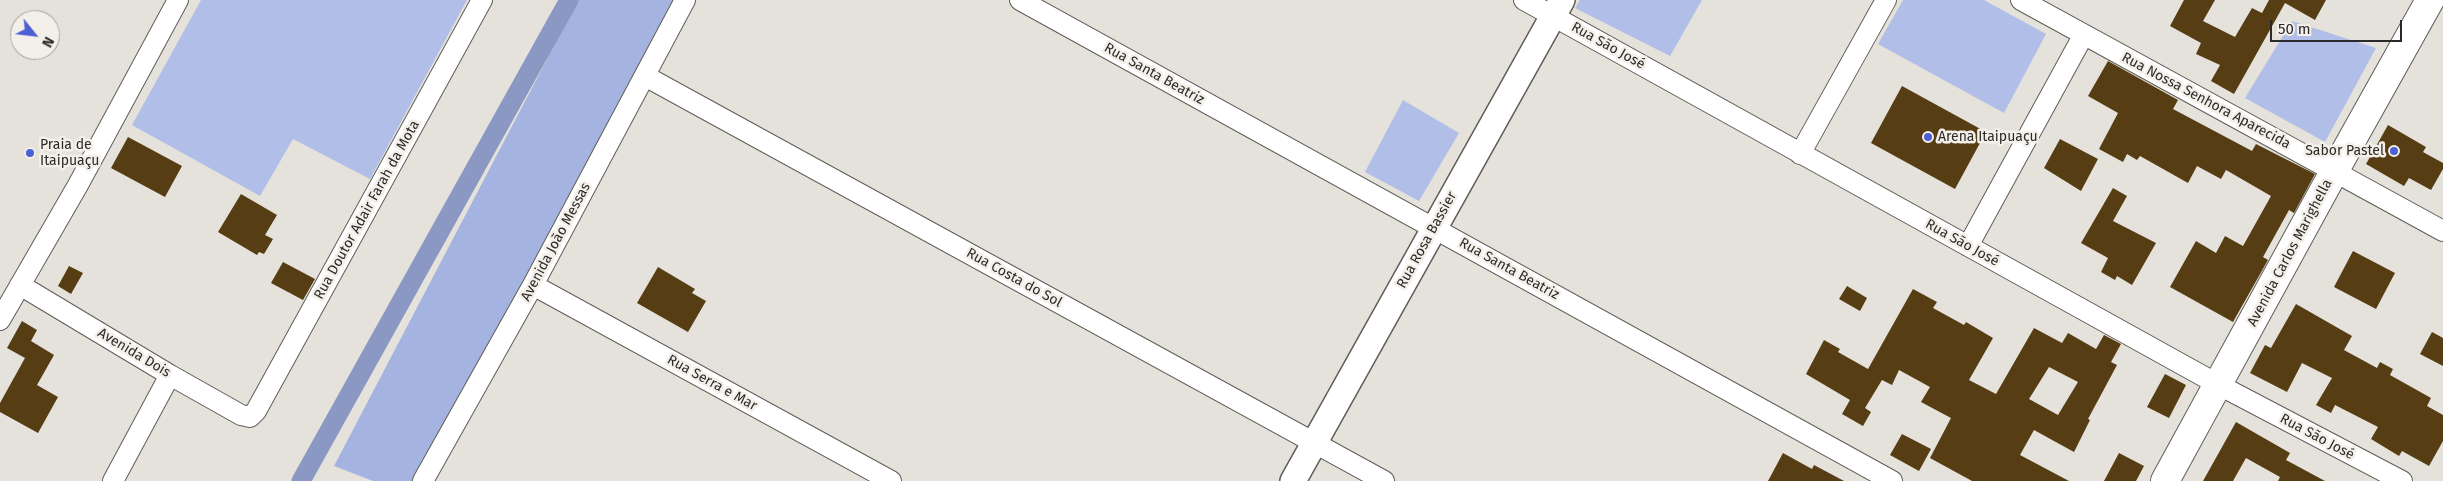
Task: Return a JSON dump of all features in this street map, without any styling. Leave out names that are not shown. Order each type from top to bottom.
[{"type":"main road","name":"Avenida Carlos Marighella","points":[[2166,481],[2430,0]]},
{"type":"street","points":[[0,320],[78,185],[178,0]]},
{"type":"street","name":"Rua Doutor Adair Farah da Mota","points":[[250,417],[261,402],[482,0]]},
{"type":"street","name":"Avenida João Messas","points":[[423,481],[533,285],[685,0]]},
{"type":"street","name":"Rua Santa Beatriz","points":[[1020,0],[1892,481]]},
{"type":"street","name":"Rua São José","points":[[1524,0],[1557,8],[1800,154],[2218,385],[2402,481]]},
{"type":"street","points":[[1800,154],[1886,0]]},
{"type":"street","name":"Rua Nossa Senhora Aparecida","points":[[2021,0],[2083,36],[2335,170],[2443,230]]},
{"type":"street","name":"Rua Rosa Bassier","points":[[1294,481],[1557,8]]},
{"type":"street","points":[[1968,246],[2083,36]]},
{"type":"street","name":"Rua Costa do Sol","points":[[645,76],[1384,481]]},
{"type":"street","name":"Avenida Dois","points":[[20,285],[170,375],[241,415],[250,417]]},
{"type":"street","name":"Rua Serra e Mar","points":[[533,285],[891,481]]},
{"type":"street","points":[[114,481],[170,375]]},
{"type":"shaded area","points":[[201,0],[467,0],[370,179],[293,139],[260,196],[132,125]]},
{"type":"shaded area","points":[[578,0],[681,0],[428,481],[373,481],[334,466]]},
{"type":"shaded area","points":[[1580,0],[1702,0],[1670,56],[1575,8]]},
{"type":"shaded area","points":[[1903,0],[1984,0],[2046,34],[2004,113],[1878,44]]},
{"type":"shaded area","points":[[2292,21],[2376,48],[2325,142],[2245,98]]},
{"type":"shaded area","points":[[1403,100],[1459,133],[1419,201],[1365,172]]},
{"type":"building","points":[[2184,0],[2215,0],[2203,21],[2235,37],[2252,8],[2262,13],[2269,0],[2326,0],[2315,20],[2285,3],[2234,94],[2211,81],[2220,65],[2196,54],[2201,43],[2170,26]]},
{"type":"building","points":[[2108,61],[2178,100],[2173,109],[2252,151],[2256,144],[2315,174],[2294,213],[2289,210],[2263,257],[2268,260],[2233,322],[2170,287],[2196,241],[2216,253],[2225,236],[2243,246],[2271,196],[2226,170],[2221,179],[2197,166],[2188,183],[2140,156],[2137,160],[2127,154],[2123,162],[2099,149],[2118,113],[2088,96]]},
{"type":"building","name":"Arena Itaipuaçu","points":[[1902,86],[1986,132],[1955,189],[1871,143]]},
{"type":"building","points":[[2388,125],[2426,147],[2423,152],[2443,163],[2443,169],[2431,190],[2409,178],[2404,186],[2366,164]]},
{"type":"building","points":[[128,137],[182,166],[165,197],[111,168]]},
{"type":"building","points":[[2060,139],[2098,159],[2081,191],[2044,168]]},
{"type":"building","points":[[2113,188],[2127,196],[2113,221],[2156,243],[2132,285],[2117,276],[2115,280],[2101,272],[2108,258],[2081,243]]},
{"type":"building","points":[[241,194],[277,215],[265,235],[273,239],[264,254],[259,252],[257,255],[218,232]]},
{"type":"building","points":[[2353,251],[2395,273],[2376,309],[2334,287]]},
{"type":"building","points":[[283,262],[315,279],[303,300],[271,283]]},
{"type":"building","points":[[69,266],[83,273],[71,294],[58,286]]},
{"type":"building","points":[[658,267],[695,289],[692,293],[706,301],[688,332],[637,303]]},
{"type":"building","points":[[1847,286],[1867,298],[1860,311],[1839,299]]},
{"type":"building","points":[[1913,289],[1937,302],[1933,308],[1964,325],[1966,322],[1993,338],[1969,380],[1996,394],[2034,328],[2062,343],[2068,333],[2096,349],[2104,335],[2121,344],[2111,362],[2117,365],[2088,419],[2090,420],[2074,452],[2034,430],[2020,455],[2069,481],[1972,481],[1930,458],[1951,418],[1921,402],[1930,387],[1899,370],[1892,385],[1882,380],[1865,408],[1871,412],[1863,426],[1842,414],[1850,400],[1806,374],[1824,340],[1840,349],[1838,352],[1868,369]],"holes":[[[2049,367],[2078,382],[2058,415],[2029,399]]]},
{"type":"building","points":[[2296,304],[2352,336],[2344,350],[2377,368],[2380,362],[2393,369],[2390,375],[2431,398],[2427,406],[2443,415],[2443,441],[2429,466],[2402,451],[2399,456],[2371,439],[2378,427],[2335,405],[2331,413],[2316,405],[2332,378],[2302,363],[2287,392],[2250,373],[2265,345],[2271,348]]},
{"type":"building","points":[[22,321],[37,330],[31,341],[54,355],[37,385],[58,397],[38,433],[0,412],[0,403],[25,358],[7,348]]},
{"type":"building","points":[[2432,332],[2443,338],[2443,366],[2420,354]]},
{"type":"building","points":[[2165,374],[2186,385],[2169,418],[2147,407]]},
{"type":"building","points":[[2236,422],[2290,453],[2286,460],[2325,481],[2278,481],[2280,477],[2246,458],[2233,481],[2203,481]]},
{"type":"building","points":[[1902,434],[1931,449],[1919,471],[1890,455]]},
{"type":"building","points":[[1783,453],[1812,469],[1814,465],[1844,481],[1768,481]]},
{"type":"building","points":[[2119,453],[2144,466],[2136,481],[2104,481]]},
{"type":"waterway","points":[[301,481],[569,0]]},
{"type":"place","name":"Arena Itaipuaçu","points":[[1928,137]]},
{"type":"place","name":"Sabor Pastel","points":[[2394,151]]},
{"type":"place","name":"Praia de Itaipuaçu","points":[[30,153]]}]
